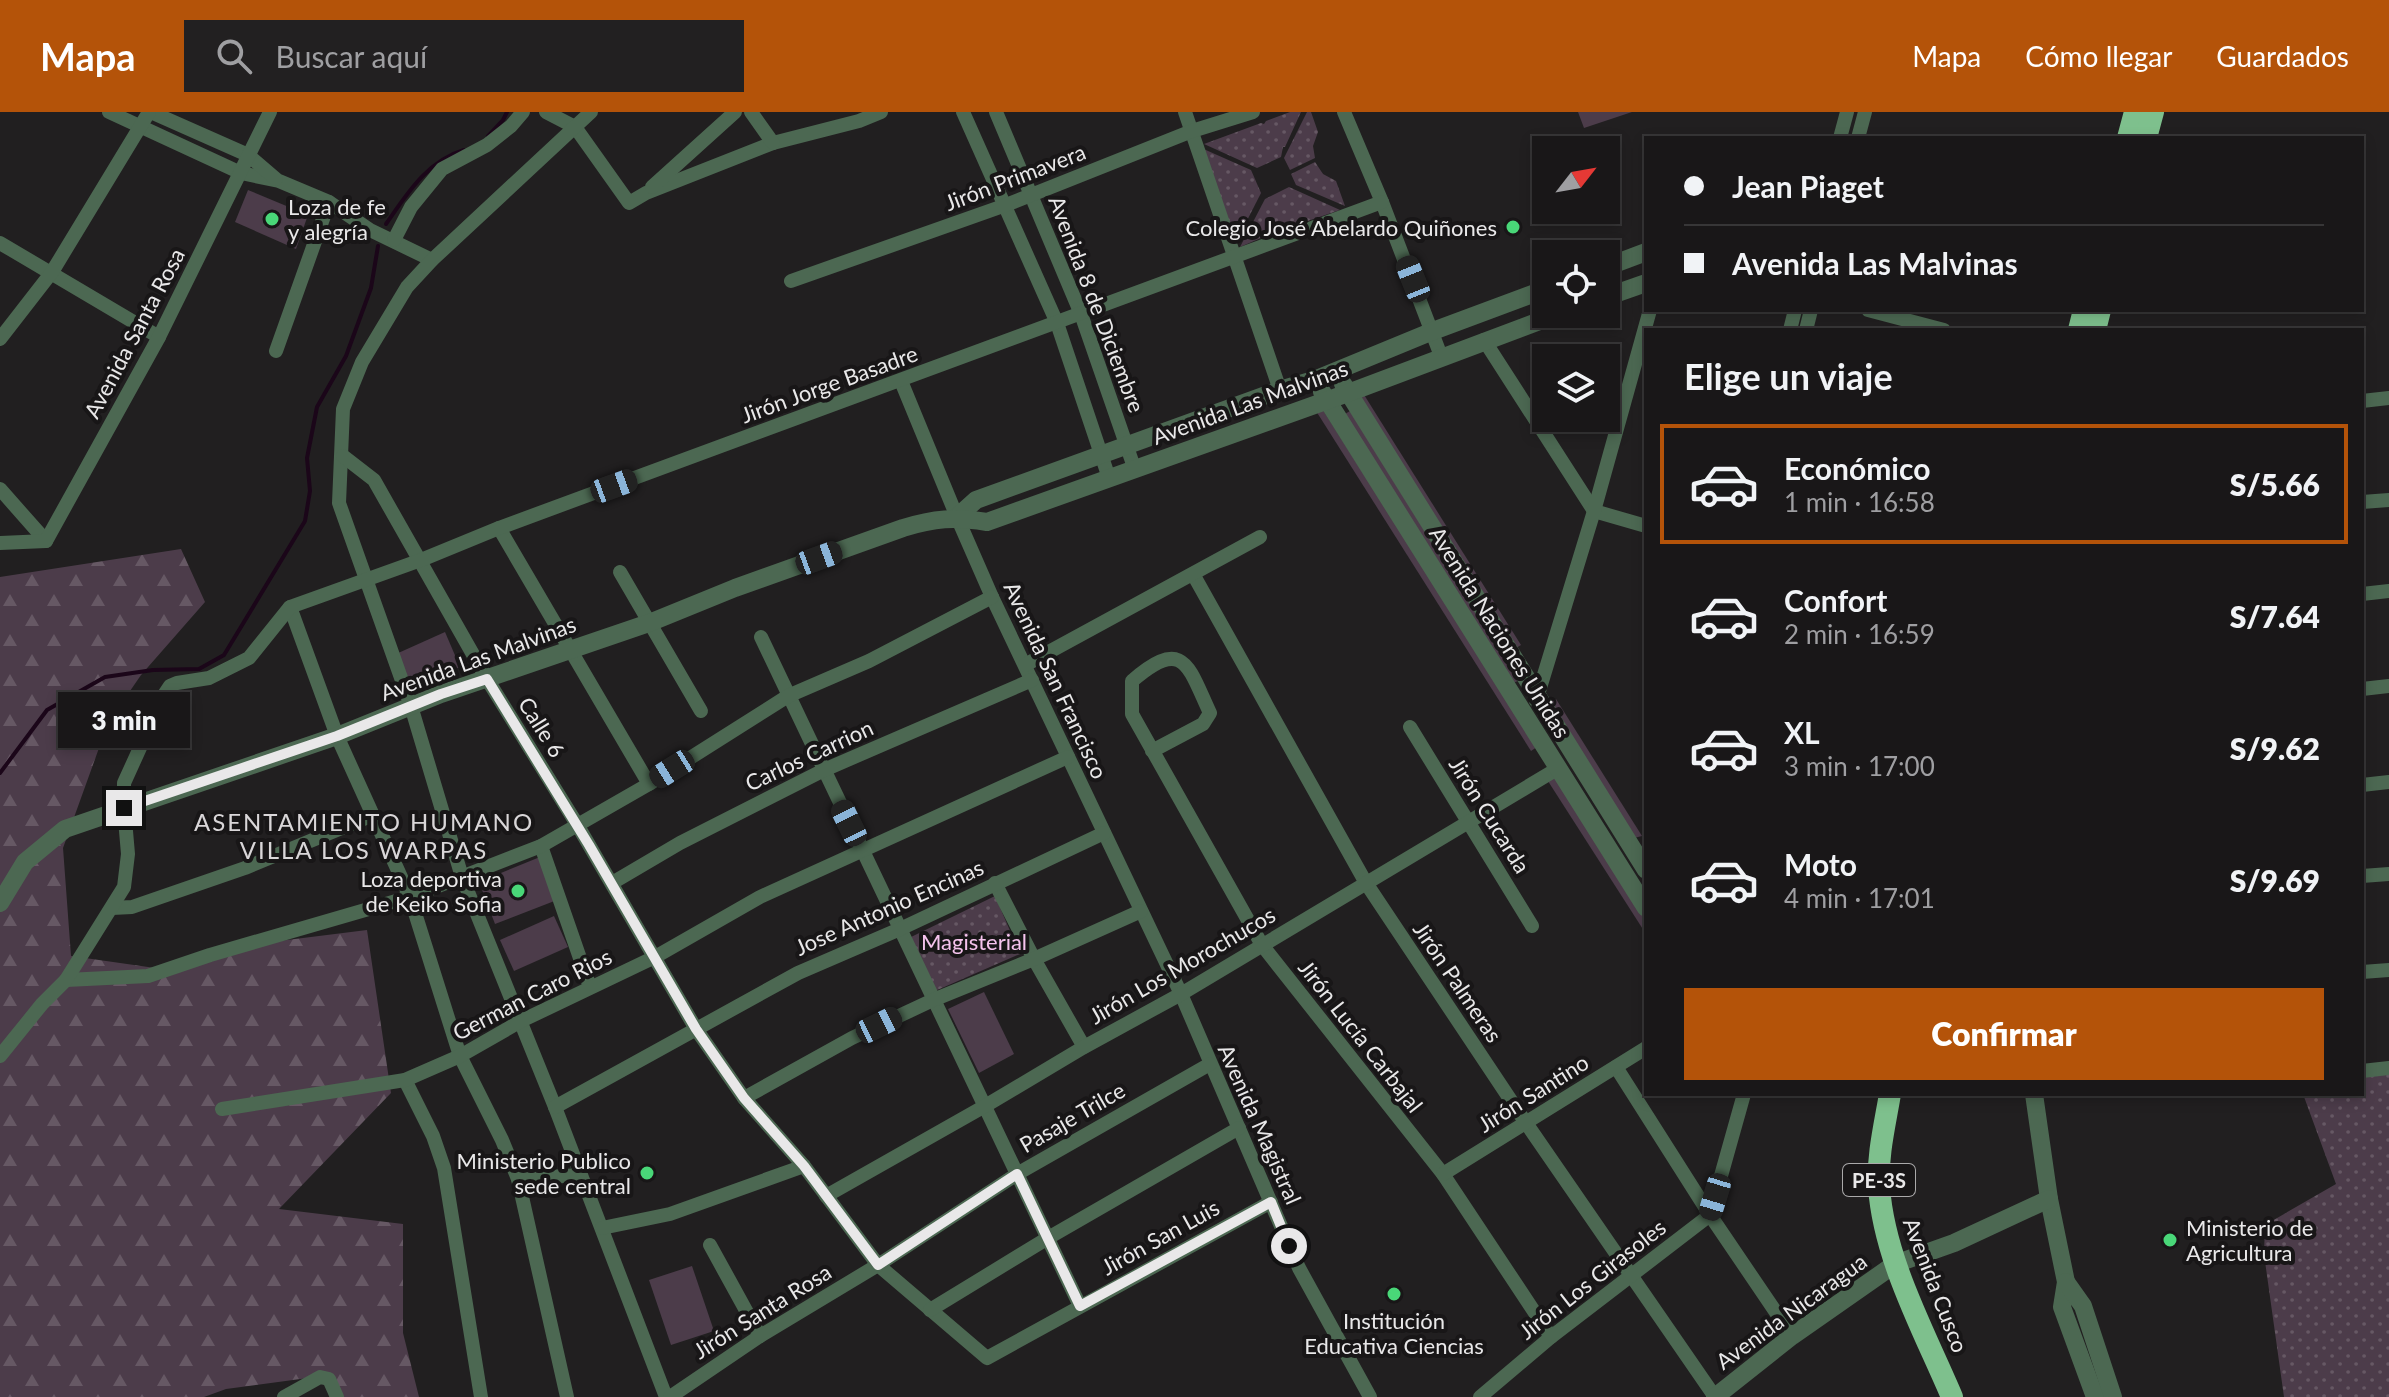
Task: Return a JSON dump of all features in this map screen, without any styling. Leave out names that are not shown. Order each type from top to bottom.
[{"type":"highway","points":[[2129,136],[2135,112]]},
{"type":"highway","points":[[2147,136],[2153,112]]},
{"type":"highway","name":"Avenida Cusco","points":[[1890,1096],[1880,1152],[1879,1184],[1883,1219],[1895,1264],[1952,1397]]},
{"type":"street","points":[[109,112],[241,173],[279,181],[329,202],[370,230],[432,260]]},
{"type":"street","points":[[0,339],[52,272],[150,112],[248,155],[279,181]]},
{"type":"street","name":"Avenida Santa Rosa","points":[[46,541],[159,337],[270,112]]},
{"type":"street","points":[[394,240],[411,207],[442,169],[487,145],[523,112]]},
{"type":"street","points":[[546,112],[575,127],[629,203],[646,193],[773,143],[859,121],[881,112]]},
{"type":"street","points":[[591,112],[407,287],[362,362],[343,409],[339,503],[411,706],[462,877],[668,1397]]},
{"type":"street","points":[[646,193],[735,112]]},
{"type":"street","points":[[751,112],[773,143]]},
{"type":"street","name":"Avenida 8 de Diciembre","points":[[963,112],[1057,323],[1109,478]]},
{"type":"street","name":"Avenida 8 de Diciembre","points":[[996,112],[1081,314],[1135,470]]},
{"type":"street","points":[[1185,112],[1280,390]]},
{"type":"street","name":"Jirón Primavera","points":[[791,281],[1006,205],[1192,131],[1253,112]]},
{"type":"street","points":[[1344,112],[1441,356]]},
{"type":"street","points":[[1841,136],[1847,112]]},
{"type":"street","points":[[1859,136],[1865,112]]},
{"type":"street","points":[[276,351],[329,202]]},
{"type":"street","name":"Jirón Jorge Basadre","points":[[290,607],[1382,202]]},
{"type":"street","points":[[0,243],[159,337]]},
{"type":"street","points":[[1620,262],[1644,253]]},
{"type":"street","points":[[1620,292],[1644,284]]},
{"type":"street","name":"Avenida Las Malvinas","points":[[957,517],[976,500],[1314,380],[1532,294]]},
{"type":"street","points":[[1876,312],[1936,328]]},
{"type":"street","name":"Avenida Las Malvinas","points":[[0,903],[25,862],[65,829],[337,736],[411,706],[649,623],[735,588],[903,528],[928,520],[957,517],[987,522],[1348,393],[1532,323]]},
{"type":"street","points":[[1524,714],[1538,699],[1644,332]]},
{"type":"street","points":[[1484,340],[1594,511],[1644,525]]},
{"type":"street","name":"Avenida Naciones Unidas","points":[[1336,370],[1644,866]]},
{"type":"street","name":"Avenida Naciones Unidas","points":[[1314,380],[1641,901]]},
{"type":"street","name":"Avenida San Francisco","points":[[901,381],[992,597],[1181,994]]},
{"type":"street","points":[[2364,401],[2389,398]]},
{"type":"street","name":"Calle 6","points":[[343,456],[374,480],[487,679],[578,826],[696,1029],[744,1098],[804,1166],[878,1265],[987,1358]]},
{"type":"street","points":[[0,489],[46,541]]},
{"type":"street","points":[[2364,502],[2389,500]]},
{"type":"street","points":[[499,528],[649,784]]},
{"type":"street","points":[[1025,665],[1260,537]]},
{"type":"street","points":[[6,543],[46,541]]},
{"type":"street","points":[[620,572],[701,711]]},
{"type":"street","name":"Jirón Palmeras","points":[[1193,574],[1366,883],[1526,1123],[1715,1397]]},
{"type":"street","points":[[2364,594],[2389,591]]},
{"type":"street","points":[[66,980],[148,976],[410,897],[541,846],[649,784],[788,696],[869,661],[992,597]]},
{"type":"street","points":[[290,607],[337,736],[410,897],[460,1056],[518,1179],[567,1397]]},
{"type":"street","points":[[3,1046],[66,980],[124,887],[128,854],[124,783],[155,711],[170,686],[209,678],[249,658],[290,607]]},
{"type":"street","points":[[761,637],[1080,1306]]},
{"type":"street","name":"Jirón Lucía Carbajal","points":[[1152,751],[1203,724],[1210,713],[1181,659],[1172,657],[1142,672],[1132,681],[1132,714],[1152,751],[1262,945],[1443,1174],[1551,1337]]},
{"type":"street","name":"Carlos Carrion","points":[[612,883],[680,843],[824,770],[1032,680]]},
{"type":"street","points":[[2364,689],[2389,686]]},
{"type":"street","name":"Jirón Cucarda","points":[[1410,727],[1532,926]]},
{"type":"street","name":"German Caro Rios","points":[[222,1109],[405,1080],[460,1056],[521,1021],[655,957],[760,897],[1068,757]]},
{"type":"street","name":"Jirón Los Morochucos","points":[[826,1196],[1181,994],[1557,769]]},
{"type":"street","points":[[2364,785],[2389,782]]},
{"type":"street","points":[[112,908],[132,907],[245,868],[373,815]]},
{"type":"street","name":"Jose Antonio Encinas","points":[[555,1107],[798,973],[900,929],[1104,833]]},
{"type":"street","points":[[541,846],[590,987]]},
{"type":"street","points":[[2364,876],[2389,874]]},
{"type":"street","points":[[995,883],[1084,1047]]},
{"type":"street","points":[[744,1098],[852,1038],[1141,911]]},
{"type":"street","points":[[2364,972],[2389,970]]},
{"type":"street","name":"Avenida Magistral","points":[[1181,994],[1299,1268],[1370,1397]]},
{"type":"street","name":"Jirón Santino","points":[[1443,1174],[1644,1049]]},
{"type":"street","name":"Pasaje Trilce","points":[[878,1265],[1017,1174],[1210,1064]]},
{"type":"street","points":[[1616,1067],[1792,1336]]},
{"type":"street","points":[[2364,1071],[2389,1068]]},
{"type":"street","points":[[405,1080],[433,1136],[444,1168],[481,1397]]},
{"type":"street","points":[[1710,1215],[1743,1096]]},
{"type":"street","points":[[2034,1096],[2049,1199],[2066,1282],[2062,1307],[2095,1397]]},
{"type":"street","points":[[930,1310],[1239,1128]]},
{"type":"street","points":[[602,1228],[670,1214],[804,1166]]},
{"type":"street","points":[[518,1179],[580,1175]]},
{"type":"street","name":"Avenida Nicaragua","points":[[1715,1397],[1792,1336],[1895,1264],[1954,1243],[2049,1199]]},
{"type":"street","name":"Jirón San Luis","points":[[987,1358],[1271,1202]]},
{"type":"street","name":"Jirón Los Girasoles","points":[[1480,1397],[1551,1337],[1710,1215]]},
{"type":"street","points":[[710,1245],[760,1336]]},
{"type":"street","name":"Jirón Santa Rosa","points":[[668,1397],[760,1336],[878,1265]]},
{"type":"street","points":[[2066,1282],[2083,1306],[2113,1397]]},
{"type":"street","points":[[284,1397],[320,1377],[329,1379],[337,1397]]},
{"type":"green space","points":[[1290,112],[1301,112],[1281,157],[1257,168],[1204,144],[1264,124]]},
{"type":"green space","points":[[1307,112],[1311,112],[1318,132],[1313,146],[1315,158],[1290,170],[1284,158]]},
{"type":"green space","points":[[1578,112],[1632,112],[1584,128]]},
{"type":"green space","points":[[1199,147],[1251,170],[1261,193],[1235,244]]},
{"type":"green space","points":[[1315,162],[1323,174],[1336,181],[1345,206],[1296,185],[1291,174]]},
{"type":"green space","points":[[1289,187],[1340,210],[1240,247],[1265,199]]},
{"type":"green space","name":"Loza de fe y alegría","points":[[248,190],[308,215],[296,249],[235,222]]},
{"type":"green space","points":[[1356,382],[1521,645],[1516,648],[1351,385]]},
{"type":"green space","points":[[1316,399],[1537,747],[1531,751],[1311,403]]},
{"type":"green space","points":[[1350,411],[1518,681],[1513,683],[1345,414]]},
{"type":"green space","points":[[181,549],[205,602],[141,675],[108,723],[63,848],[71,956],[155,968],[255,944],[367,930],[391,1093],[279,1209],[403,1224],[403,1333],[419,1397],[335,1397],[330,1375],[226,1389],[204,1397],[0,1397],[0,577]]},
{"type":"green space","points":[[445,632],[460,667],[412,688],[396,654]]},
{"type":"green space","points":[[1556,699],[1642,836],[1634,838],[1550,703]]},
{"type":"green space","points":[[1553,773],[1644,916],[1644,931],[1546,778]]},
{"type":"green space","name":"Loza deportiva de Keiko Sofia","points":[[540,857],[557,900],[495,924],[479,882]]},
{"type":"green space","name":"Magisterial","points":[[995,896],[1020,954],[935,991],[909,938]]},
{"type":"green space","points":[[554,916],[568,947],[514,971],[500,940]]},
{"type":"green space","points":[[984,992],[1014,1054],[979,1073],[948,1009]]},
{"type":"green space","points":[[2389,1074],[2389,1397],[2284,1397],[2264,1254],[2265,1225],[2336,1184],[2304,1096],[2364,1096],[2364,1077]]},
{"type":"green space","points":[[692,1266],[714,1331],[671,1345],[649,1280]]},
{"type":"waterway","points":[[488,136],[507,112]]},
{"type":"waterway","points":[[386,224],[410,190],[429,170],[464,150]]},
{"type":"waterway","points":[[0,773],[47,710],[105,677],[153,670],[199,669],[224,655],[305,521],[310,491],[307,458],[317,407],[346,356],[371,288],[378,246]]},
{"type":"place","name":"Loza de fe y alegría","points":[[272,219]]},
{"type":"place","name":"Colegio José Abelardo Quiñones","points":[[1513,227]]},
{"type":"place","name":"Loza deportiva de Keiko Sofia","points":[[518,891]]},
{"type":"place","name":"Ministerio Publico sede central","points":[[647,1173]]},
{"type":"place","name":"Ministerio de Agricultura","points":[[2170,1240]]},
{"type":"place","name":"Institución Educativa Ciencias","points":[[1394,1294]]},
{"type":"district","name":"ASENTAMIENTO HUMANO VILLA LOS WARPAS","points":[[364,835]]},
{"type":"route","points":[[124,808],[337,736],[487,679],[589,845],[696,1029],[744,1098],[804,1166],[878,1265],[1017,1174],[1080,1306],[1271,1202],[1289,1246]]}]
